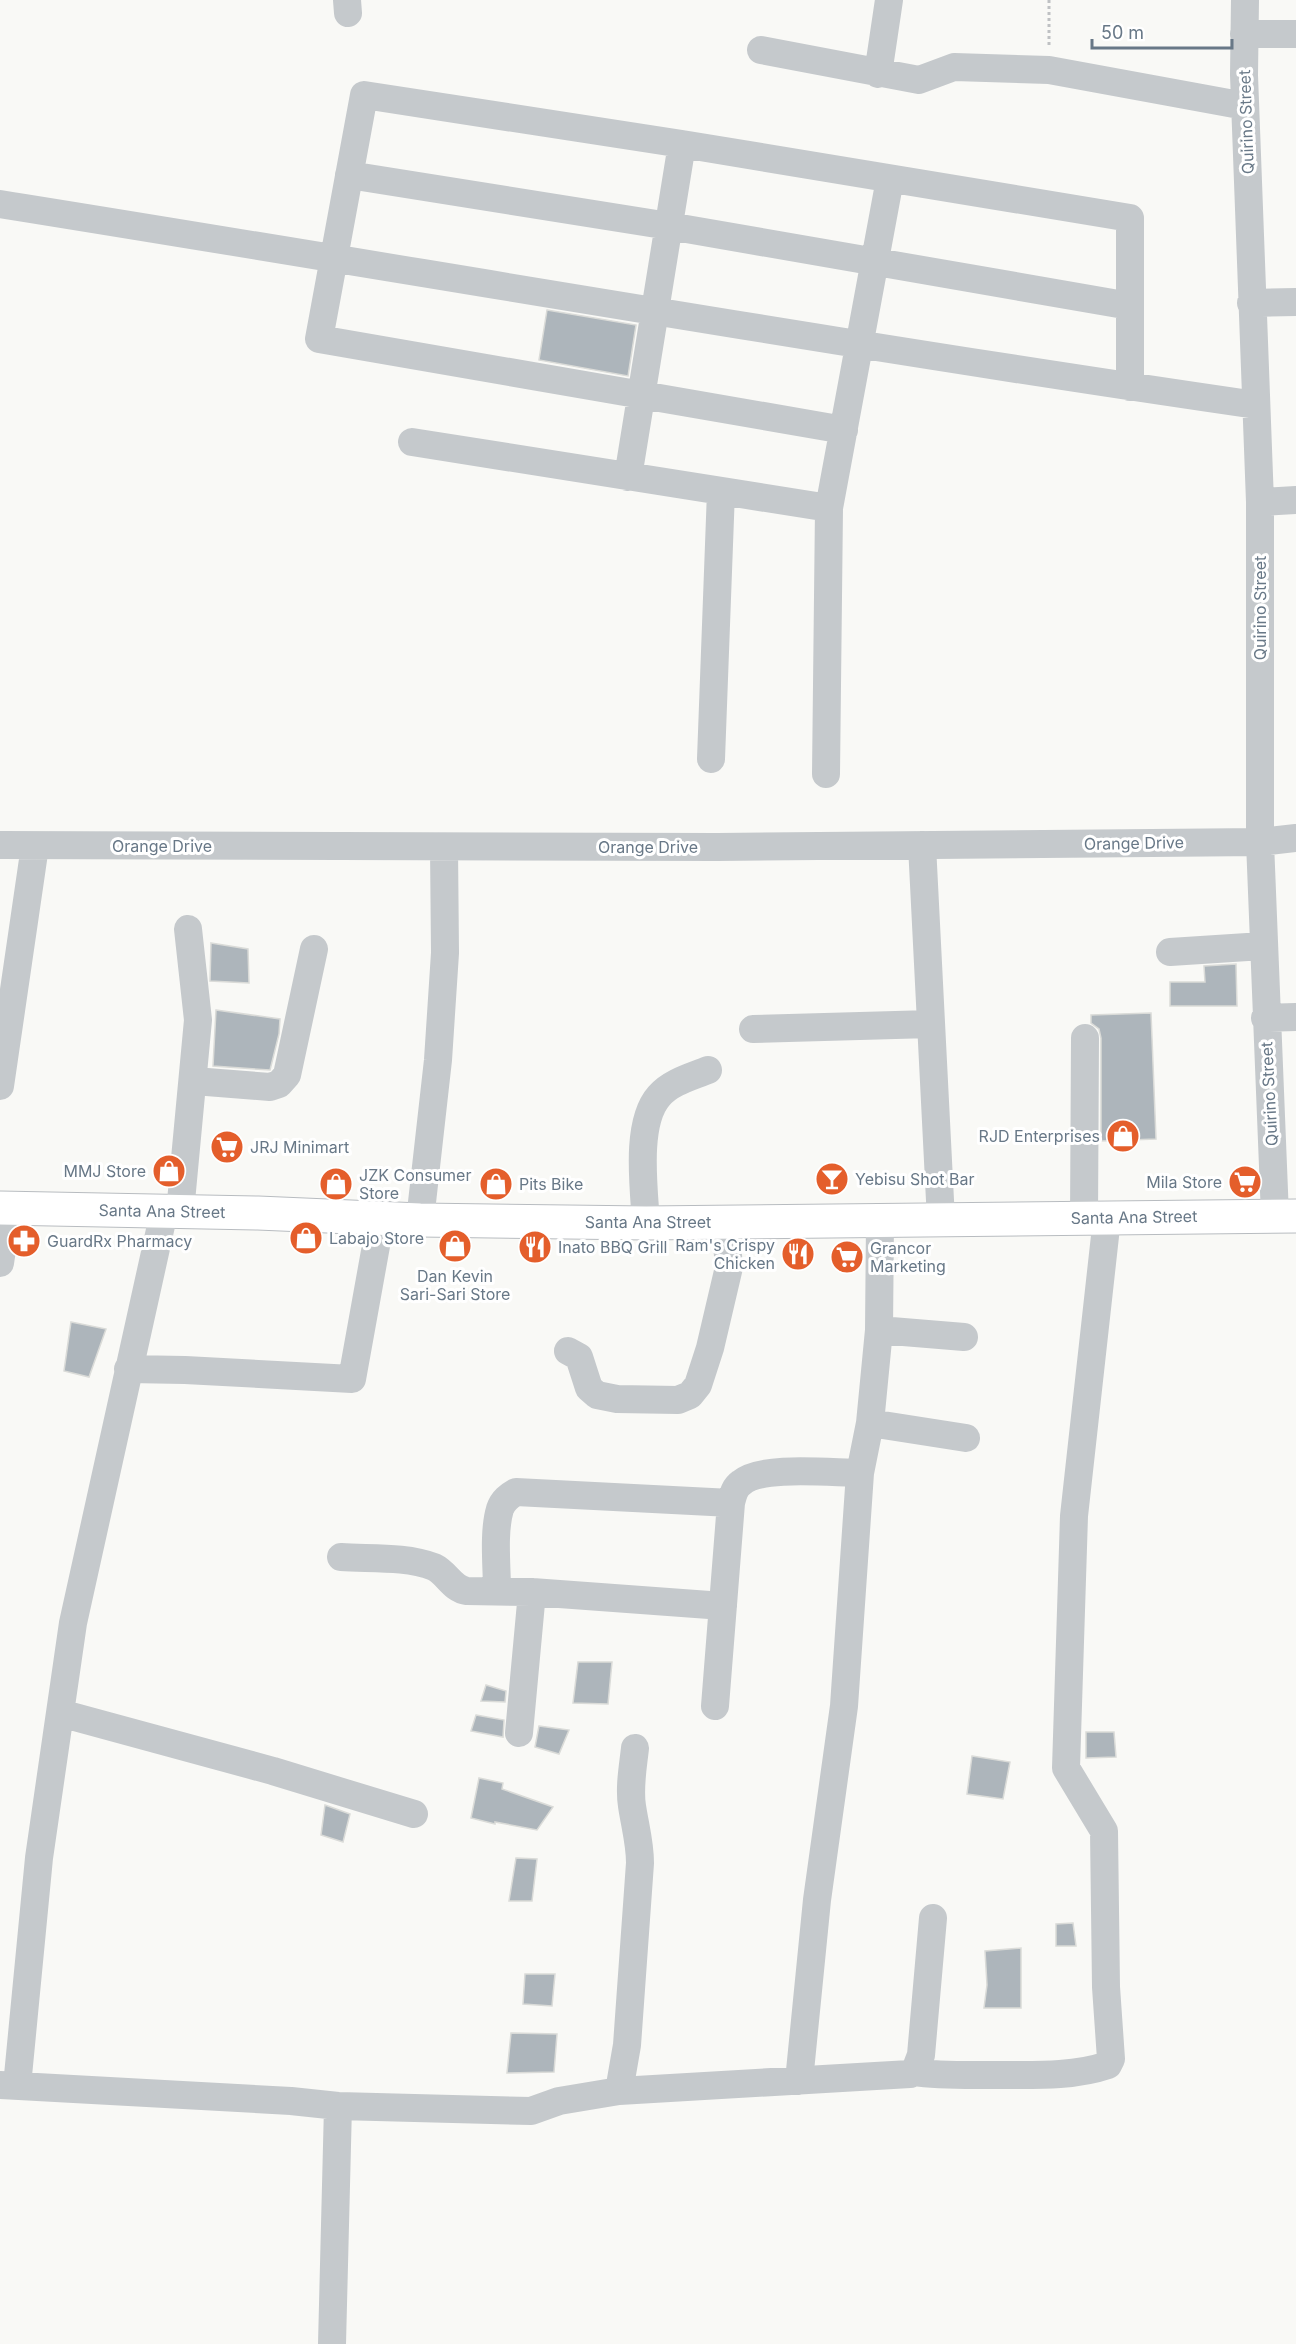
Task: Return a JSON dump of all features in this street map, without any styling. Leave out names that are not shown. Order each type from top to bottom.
[{"type":"main road","name":"Santa Ana Street","points":[[4,1208],[420,1220],[646,1223],[1285,1216]]},
{"type":"street","points":[[878,74],[889,0]]},
{"type":"street","name":"Quirino Street","points":[[1245,0],[1245,106],[1260,502],[1260,842],[1265,1018],[1285,1216]]},
{"type":"street","points":[[1244,34],[1296,34]]},
{"type":"street","points":[[761,50],[918,80],[954,68],[1049,70],[1245,106]]},
{"type":"street","points":[[844,430],[319,339],[364,95],[682,144],[1130,218],[1130,387]]},
{"type":"street","points":[[628,477],[682,144]]},
{"type":"street","points":[[349,175],[669,226],[1130,306]]},
{"type":"street","points":[[826,774],[829,508],[890,178]]},
{"type":"street","points":[[0,204],[334,257],[859,345],[1256,405]]},
{"type":"street","points":[[1251,303],[1296,302]]},
{"type":"street","points":[[412,442],[829,508]]},
{"type":"street","points":[[711,759],[721,491]]},
{"type":"street","points":[[1260,502],[1296,501]]},
{"type":"street","name":"Orange Drive","points":[[0,845],[444,847],[922,845],[1260,842],[1296,838]]},
{"type":"street","points":[[922,845],[941,1220]]},
{"type":"street","points":[[0,1086],[35,846]]},
{"type":"street","points":[[420,1220],[438,1060],[443,977],[444,847]]},
{"type":"street","points":[[188,928],[198,1020],[194,1081],[172,1212],[128,1369],[73,1623],[8,2085],[291,2101],[338,2106],[531,2111],[560,2101],[619,2091],[910,2074],[913,2072],[933,2075],[1032,2075],[1092,2071],[1108,2066],[1111,2059],[1106,1988],[1104,1831],[1066,1768],[1074,1516],[1095,1218],[1085,1038]]},
{"type":"street","points":[[1170,952],[1263,946]]},
{"type":"street","points":[[194,1081],[270,1087],[279,1084],[287,1075],[314,950]]},
{"type":"street","points":[[1265,1018],[1296,1017]]},
{"type":"street","points":[[753,1029],[931,1024]]},
{"type":"street","points":[[646,1223],[642,1165],[643,1143],[649,1116],[658,1096],[675,1083],[708,1070]]},
{"type":"street","points":[[0,1263],[4,1208]]},
{"type":"street","points":[[128,1369],[352,1379],[381,1218]]},
{"type":"street","points":[[568,1351],[579,1357],[589,1388],[597,1395],[616,1399],[678,1400],[690,1395],[698,1385],[710,1348],[729,1267],[725,1221]]},
{"type":"street","points":[[799,2081],[817,1900],[844,1706],[860,1473],[870,1423],[879,1330],[880,1221]]},
{"type":"street","points":[[879,1330],[964,1337]]},
{"type":"street","points":[[870,1423],[966,1438]]},
{"type":"street","points":[[715,1706],[731,1503],[734,1491],[742,1482],[765,1472],[860,1473]]},
{"type":"street","points":[[497,1591],[497,1527],[500,1508],[506,1498],[516,1492],[731,1503]]},
{"type":"street","points":[[341,1557],[418,1563],[435,1568],[460,1590],[532,1592],[723,1606]]},
{"type":"street","points":[[519,1733],[532,1592]]},
{"type":"street","points":[[60,1713],[273,1771],[414,1814]]},
{"type":"street","points":[[619,2091],[627,2045],[640,1863],[640,1846],[631,1789],[635,1748]]},
{"type":"street","points":[[913,2072],[921,2055],[933,1918]]},
{"type":"street","points":[[332,2344],[338,2106]]},
{"type":"path","points":[[1049,0],[1049,70]]},
{"type":"building","points":[[547,310],[636,325],[628,376],[539,360]]},
{"type":"building","points":[[211,943],[248,949],[249,983],[210,981]]},
{"type":"building","points":[[1236,964],[1237,1006],[1170,1006],[1170,982],[1205,982],[1204,966]]},
{"type":"building","points":[[216,1010],[280,1019],[279,1034],[270,1070],[213,1066]]},
{"type":"building","points":[[1151,1013],[1156,1139],[1101,1141],[1101,1038],[1099,1029],[1091,1023],[1091,1015]]},
{"type":"building","points":[[71,1322],[106,1329],[89,1377],[64,1371]]},
{"type":"building","points":[[578,1662],[612,1662],[608,1704],[573,1703]]},
{"type":"building","points":[[486,1685],[506,1691],[505,1702],[481,1701]]},
{"type":"building","points":[[476,1715],[504,1720],[503,1737],[471,1731]]},
{"type":"building","points":[[539,1726],[569,1730],[559,1754],[535,1747]]},
{"type":"building","points":[[1086,1732],[1114,1732],[1116,1757],[1086,1758]]},
{"type":"building","points":[[972,1756],[1010,1762],[1003,1799],[967,1794]]},
{"type":"building","points":[[479,1778],[503,1783],[502,1789],[553,1807],[537,1830],[471,1818]]},
{"type":"building","points":[[325,1805],[350,1814],[343,1842],[321,1835]]},
{"type":"building","points":[[516,1858],[537,1859],[532,1901],[509,1901]]},
{"type":"building","points":[[1073,1923],[1076,1946],[1056,1946],[1056,1924]]},
{"type":"building","points":[[1021,1948],[1021,2008],[984,2008],[987,1985],[985,1951]]},
{"type":"building","points":[[525,1974],[555,1974],[552,2006],[523,2004]]},
{"type":"building","points":[[511,2033],[557,2034],[554,2072],[507,2073]]},
{"type":"place","name":"RJD Enterprises","points":[[1123,1136]]},
{"type":"place","name":"JRJ Minimart","points":[[227,1147]]},
{"type":"place","name":"MMJ Store","points":[[169,1171]]},
{"type":"place","name":"Yebisu Shot Bar","points":[[832,1179]]},
{"type":"place","name":"Mila Store","points":[[1245,1182]]},
{"type":"place","name":"JZK Consumer Store","points":[[336,1184]]},
{"type":"place","name":"Pits Bike","points":[[496,1184]]},
{"type":"place","name":"Labajo Store","points":[[306,1238]]},
{"type":"place","name":"GuardRx Pharmacy","points":[[24,1241]]},
{"type":"place","name":"Dan Kevin Sari-Sari Store","points":[[455,1246]]},
{"type":"place","name":"Inato BBQ Grill","points":[[535,1247]]},
{"type":"place","name":"Ram's Crispy Chicken","points":[[798,1254]]},
{"type":"place","name":"Grancor Marketing","points":[[847,1257]]}]
